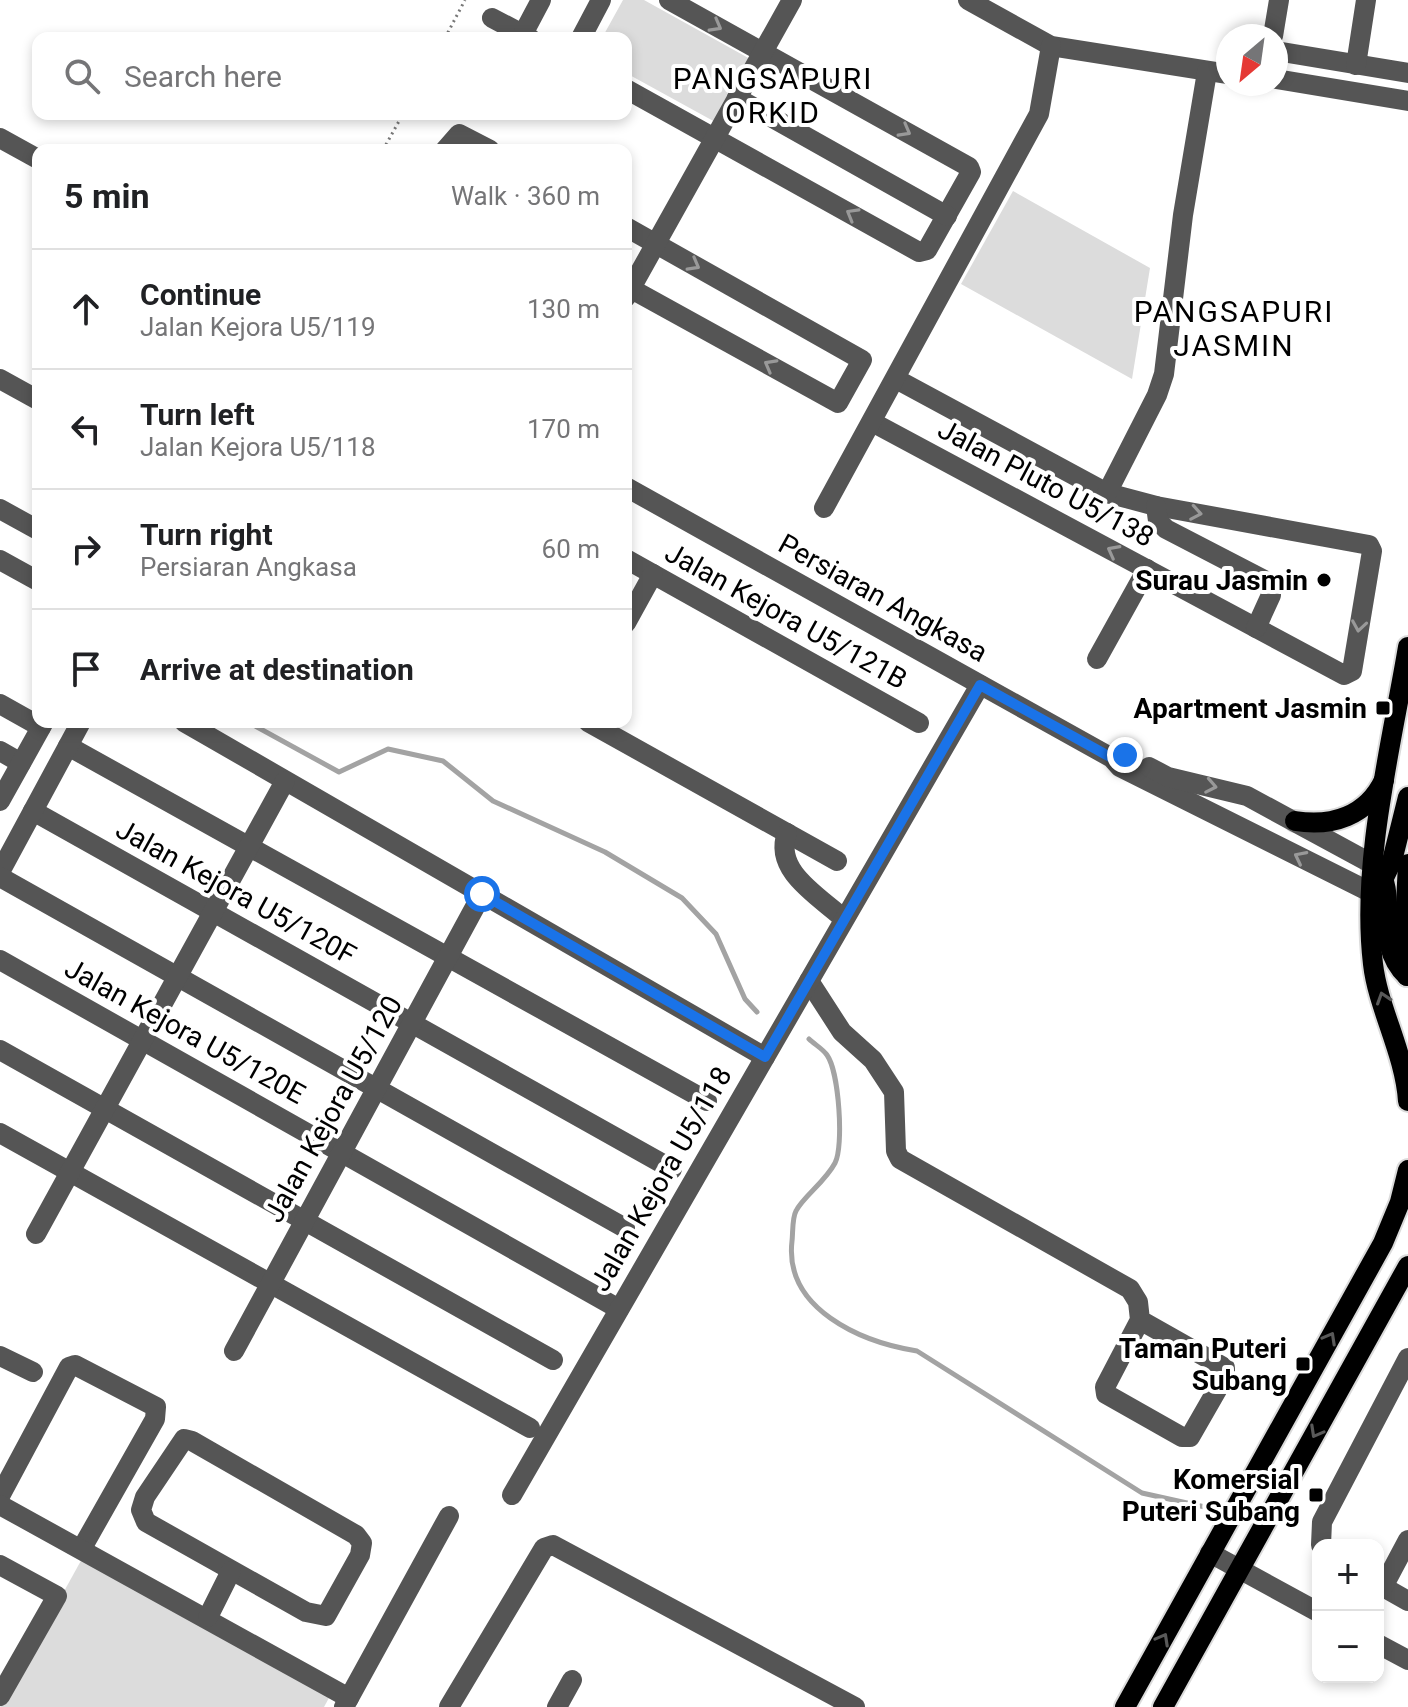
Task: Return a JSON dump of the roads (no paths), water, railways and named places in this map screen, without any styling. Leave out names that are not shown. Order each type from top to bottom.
[{"type":"main road","points":[[1408,647],[1387,773],[1376,879],[1373,967],[1391,1021],[1408,1101]]},
{"type":"main road","points":[[1295,821],[1323,823],[1351,816],[1373,798],[1387,773]]},
{"type":"main road","points":[[1376,879],[1392,861],[1408,797]]},
{"type":"main road","points":[[1408,864],[1408,978]]},
{"type":"main road","points":[[1376,879],[1389,947],[1397,967],[1408,978]]},
{"type":"main road","points":[[1125,1707],[1383,1243],[1400,1202],[1408,1170]]},
{"type":"main road","points":[[1163,1707],[1408,1266]]},
{"type":"street","points":[[529,32],[541,0]]},
{"type":"street","points":[[584,32],[601,0]]},
{"type":"street","points":[[632,92],[919,252],[927,250],[971,172],[969,167],[669,0]]},
{"type":"street","points":[[632,283],[792,0]]},
{"type":"street","points":[[968,0],[1051,46],[1216,73]]},
{"type":"street","points":[[1275,24],[1279,0]]},
{"type":"street","points":[[1356,65],[1366,0]]},
{"type":"street","points":[[492,18],[519,32]]},
{"type":"street","points":[[824,508],[1043,105],[1051,46]]},
{"type":"street","points":[[1288,53],[1408,73]]},
{"type":"street","name":"Jalan Pluto U5/138","points":[[1107,493],[1157,395],[1164,374],[1183,215],[1207,72]]},
{"type":"street","points":[[1288,81],[1408,101]]},
{"type":"street","points":[[737,98],[947,216]]},
{"type":"street","points":[[450,144],[459,134],[478,144]]},
{"type":"street","points":[[0,138],[32,156]]},
{"type":"street","points":[[632,230],[862,360],[838,403],[632,292]]},
{"type":"street","points":[[0,379],[32,397]]},
{"type":"street","name":"Jalan Pluto U5/138","points":[[872,422],[1344,675],[1349,674],[1369,566],[1369,545],[1156,506],[1107,493],[896,379]]},
{"type":"street","name":"Persiaran Angkasa","points":[[632,490],[1112,758],[1120,767],[1376,879]]},
{"type":"street","points":[[1156,506],[1158,521],[1166,529],[1268,582],[1271,595],[1256,628]]},
{"type":"street","points":[[0,509],[32,527]]},
{"type":"street","points":[[0,560],[32,578]]},
{"type":"street","name":"Jalan Kejora U5/121B","points":[[632,562],[919,723]]},
{"type":"street","points":[[1097,659],[1147,569]]},
{"type":"street","points":[[632,612],[653,574]]},
{"type":"street","name":"Jalan Kejora U5/118","points":[[512,1495],[980,685]]},
{"type":"street","points":[[0,704],[32,719]]},
{"type":"street","points":[[0,801],[40,728]]},
{"type":"street","points":[[78,728],[0,874],[625,1228]]},
{"type":"street","points":[[196,728],[765,1057]]},
{"type":"street","points":[[599,728],[837,861]]},
{"type":"street","points":[[68,746],[707,1101]]},
{"type":"street","points":[[0,751],[21,763]]},
{"type":"street","name":"Persiaran Angkasa","points":[[1112,758],[1125,755],[1168,777],[1230,790],[1295,821],[1376,879]]},
{"type":"street","points":[[36,1234],[285,781]]},
{"type":"street","name":"Jalan Kejora U5/120F","points":[[33,811],[672,1169]]},
{"type":"street","points":[[787,833],[782,848],[788,866],[844,919]]},
{"type":"street","name":"Jalan Kejora U5/120","points":[[234,1351],[482,894]]},
{"type":"street","name":"Jalan Kejora U5/120E","points":[[0,960],[619,1309]]},
{"type":"street","points":[[809,981],[842,1032],[873,1060],[894,1092],[896,1151],[900,1159],[1130,1289],[1138,1302],[1140,1320],[1105,1387],[1106,1394],[1182,1437],[1190,1437],[1225,1376],[1225,1368],[1140,1320]]},
{"type":"street","points":[[0,1050],[553,1360]]},
{"type":"street","points":[[0,1133],[530,1428]]},
{"type":"street","points":[[0,1356],[33,1372]]},
{"type":"street","points":[[1321,1539],[1322,1522],[1408,1358]]},
{"type":"street","points":[[0,1496],[69,1367],[75,1365],[156,1407],[155,1419],[82,1548]]},
{"type":"street","points":[[184,1439],[356,1535],[362,1543],[360,1555],[326,1616],[316,1617],[231,1571],[146,1522],[141,1510],[145,1497],[184,1439]]},
{"type":"street","points":[[0,1505],[208,1617],[346,1703],[449,1516]]},
{"type":"street","points":[[1384,1580],[1408,1540]]},
{"type":"street","points":[[449,1707],[544,1548],[553,1545],[855,1707]]},
{"type":"street","points":[[1210,1553],[1316,1611]]},
{"type":"street","points":[[0,1565],[57,1596],[0,1696]]},
{"type":"street","points":[[208,1617],[231,1571]]},
{"type":"street","points":[[1384,1587],[1408,1601]]},
{"type":"street","points":[[1384,1647],[1408,1660]]},
{"type":"street","points":[[557,1707],[572,1680]]},
{"type":"waterway","points":[[259,728],[339,772],[388,749],[443,761],[493,801],[605,852],[682,898],[716,934],[745,999],[757,1012]]},
{"type":"waterway","points":[[809,1039],[825,1053],[831,1064],[840,1126],[835,1163],[799,1206],[793,1221],[793,1265],[800,1286],[813,1303],[851,1330],[873,1340],[917,1351],[1142,1493],[1205,1507]]},
{"type":"place","name":"Surau Jasmin","points":[[1324,580]]},
{"type":"place","name":"Apartment Jasmin","points":[[1383,708]]},
{"type":"place","name":"Taman Puteri Subang","points":[[1303,1364]]},
{"type":"place","name":"Komersial Puteri Subang","points":[[1316,1495]]},
{"type":"district","name":"PANGSAPURI ORKID","points":[[773,95]]},
{"type":"district","name":"PANGSAPURI JASMIN","points":[[1234,328]]}]
